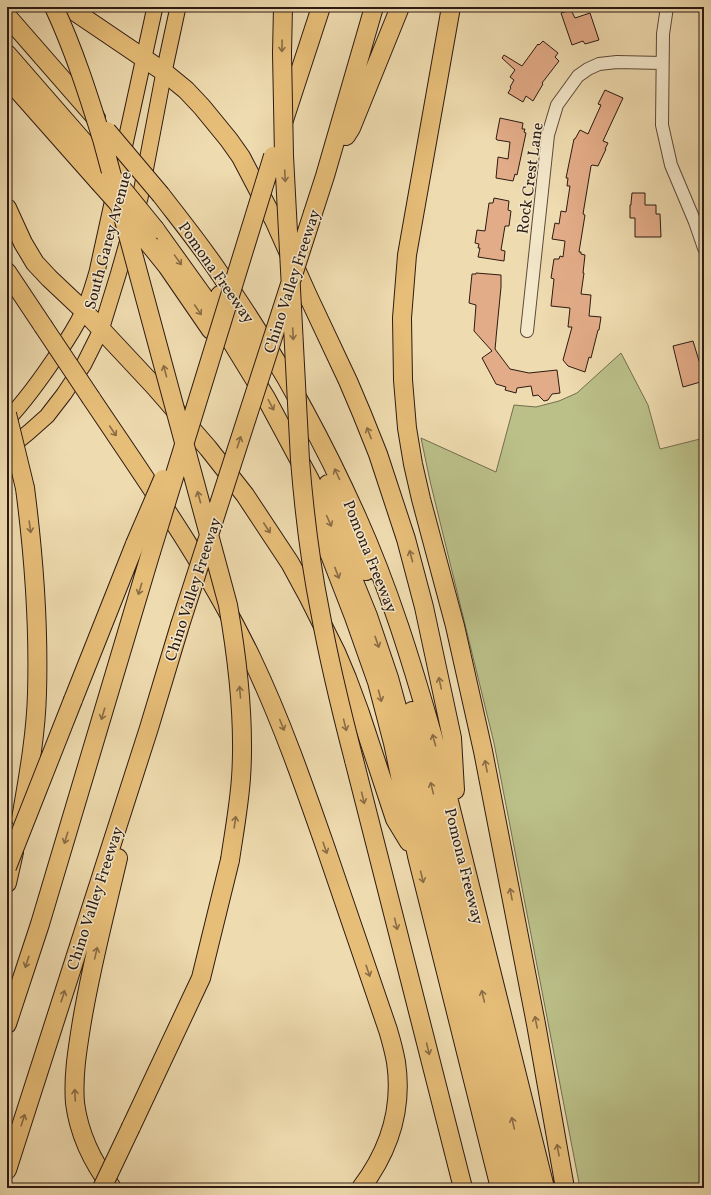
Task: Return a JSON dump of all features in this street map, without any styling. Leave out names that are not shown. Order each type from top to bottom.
[{"type":"highway","points":[[54,7],[74,54],[102,139],[228,605],[236,646],[241,707],[241,780],[230,860],[201,978],[102,1188]]},
{"type":"highway","points":[[68,7],[164,72],[186,90],[229,140],[248,170],[274,220],[348,381],[378,454],[406,538],[416,576],[452,738],[457,832]]},
{"type":"highway","points":[[283,7],[282,54],[284,148],[300,460],[310,546],[320,611],[340,705],[463,1188]]},
{"type":"highway","points":[[7,1024],[40,924],[143,548],[173,454],[194,413],[273,156],[321,7]]},
{"type":"highway","name":"Chino Valley Freeway","points":[[7,1170],[149,728],[180,625],[325,176],[374,7]]},
{"type":"highway","points":[[325,176],[350,128],[400,7]]},
{"type":"highway","points":[[451,7],[407,255],[402,318],[403,380],[407,428],[421,499],[455,626],[483,751],[536,1024],[565,1188]]},
{"type":"highway","name":"Pomona Freeway","points":[[7,16],[105,147],[160,202],[206,253],[250,318],[312,424],[355,511],[382,578],[401,631],[433,737],[545,1188]]},
{"type":"highway","points":[[7,34],[105,147],[167,266],[201,315],[253,400],[290,466],[330,555],[377,682],[393,743],[417,856],[500,1188]]},
{"type":"highway","points":[[7,54],[105,147]]},
{"type":"highway","points":[[7,78],[116,201],[153,237],[206,300],[266,398],[310,480],[331,525],[368,616],[389,678],[412,762],[514,1188]]},
{"type":"highway","points":[[160,202],[278,386],[310,444],[371,582],[397,656],[417,727],[528,1188]]},
{"type":"highway","points":[[7,208],[23,243],[35,263],[84,311],[208,448],[245,496],[290,563],[336,652],[360,713],[395,819],[417,856]]},
{"type":"highway","points":[[7,272],[186,541],[221,600],[248,650],[294,755],[385,1022],[396,1062],[398,1098],[390,1137],[371,1175],[361,1188]]},
{"type":"highway","points":[[7,414],[25,488],[32,539],[36,590],[37,694],[28,780],[21,821],[7,883]]},
{"type":"highway","points":[[7,867],[73,700],[143,548]]},
{"type":"highway","points":[[112,1188],[94,1161],[82,1133],[74,1091],[75,1073],[78,1045],[88,987],[149,728]]},
{"type":"main road","name":"South Garey Avenue","points":[[7,420],[23,403],[44,374],[84,311],[97,272],[155,7]]},
{"type":"main road","name":"South Garey Avenue","points":[[7,450],[47,416],[84,364],[101,330],[140,198],[178,7]]},
{"type":"street","points":[[667,7],[663,34],[662,125],[671,165],[695,222],[704,248]]},
{"type":"street","name":"Rock Crest Lane","points":[[527,331],[548,135],[557,105],[578,76],[599,64],[617,62],[662,63]]},
{"type":"green space","points":[[621,353],[648,405],[660,449],[704,438],[704,1188],[580,1188],[494,743],[430,481],[421,438],[496,472],[514,405],[536,407],[559,401],[577,393]]},
{"type":"building","points":[[571,10],[575,18],[590,13],[599,40],[585,44],[583,41],[572,45],[561,13]]},
{"type":"building","points":[[543,41],[558,53],[555,57],[559,61],[542,83],[543,84],[533,101],[526,96],[523,102],[508,93],[514,80],[510,77],[515,70],[502,58],[504,55],[522,66],[538,44],[539,45]]},
{"type":"building","points":[[605,90],[623,98],[603,141],[608,143],[598,166],[591,166],[583,214],[585,215],[579,252],[585,255],[581,294],[591,295],[589,316],[601,317],[591,358],[589,357],[585,372],[568,366],[563,360],[572,327],[568,327],[570,308],[551,306],[554,279],[551,278],[554,259],[559,259],[560,256],[563,257],[565,241],[552,239],[555,223],[559,224],[561,211],[566,212],[570,186],[567,186],[568,178],[566,178],[574,139],[580,130],[588,134],[601,105],[598,104]]},
{"type":"building","points":[[500,118],[523,123],[522,129],[525,129],[524,132],[526,133],[517,175],[515,174],[513,181],[496,178],[498,157],[508,159],[510,142],[496,139]]},
{"type":"building","points":[[632,193],[645,193],[645,205],[656,205],[656,214],[660,214],[661,237],[635,237],[635,218],[630,218]]},
{"type":"building","points":[[494,198],[509,201],[508,210],[511,211],[509,226],[505,226],[501,250],[505,251],[504,261],[478,257],[480,248],[478,248],[479,244],[475,243],[477,230],[485,231],[489,203],[493,203]]},
{"type":"building","points":[[472,274],[501,275],[495,349],[510,369],[529,373],[557,370],[560,393],[552,394],[548,400],[544,401],[538,395],[533,396],[531,386],[517,388],[516,393],[505,390],[506,387],[496,384],[482,358],[492,351],[474,331],[476,305],[469,303]]},
{"type":"building","points":[[693,341],[700,364],[702,363],[704,369],[704,381],[683,387],[673,346]]}]
